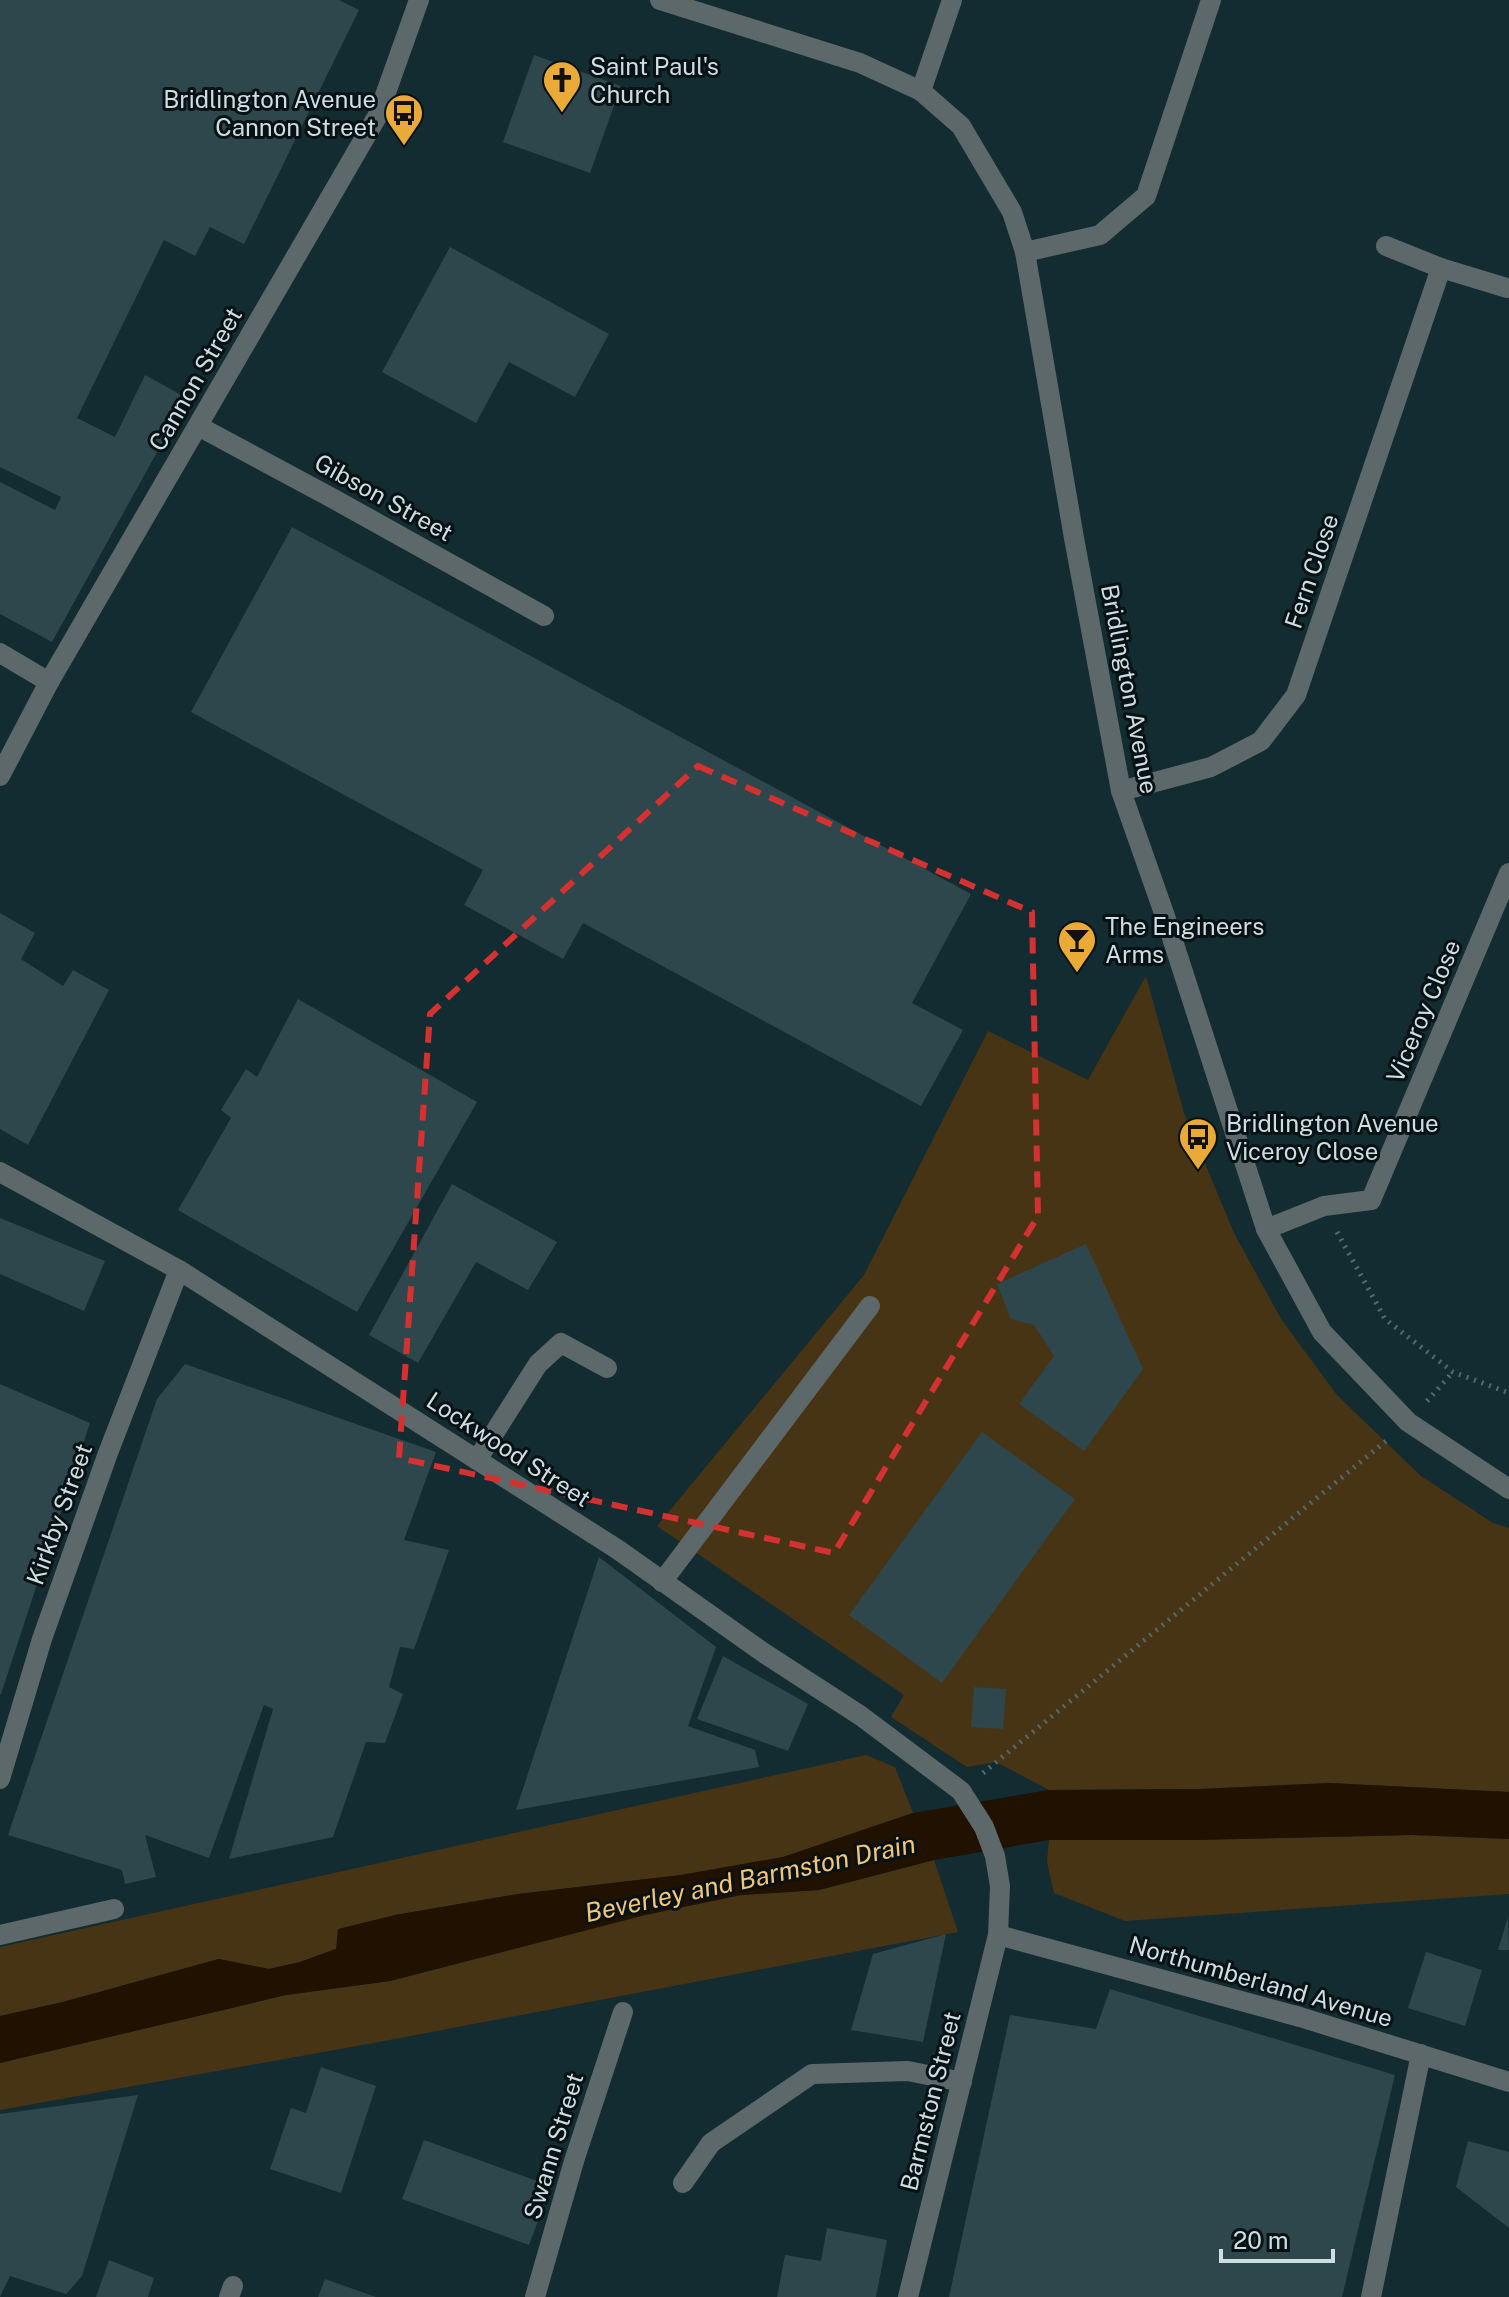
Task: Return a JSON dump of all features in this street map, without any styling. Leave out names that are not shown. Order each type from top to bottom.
[{"type":"street","name":"Cannon Street","points":[[0,776],[49,682],[378,115],[419,0]]},
{"type":"street","points":[[921,91],[952,0]]},
{"type":"street","points":[[1025,252],[1100,235],[1146,196],[1211,0]]},
{"type":"street","name":"Bridlington Avenue","points":[[668,1],[860,63],[921,91],[961,126],[1012,212],[1025,252],[1121,791],[1165,916],[1266,1229],[1322,1332],[1408,1422],[1509,1489]]},
{"type":"street","points":[[1386,246],[1441,268],[1507,288]]},
{"type":"street","name":"Fern Close","points":[[1121,791],[1211,767],[1261,741],[1296,695],[1441,268]]},
{"type":"street","name":"Gibson Street","points":[[198,426],[544,616]]},
{"type":"street","points":[[0,653],[49,682]]},
{"type":"street","name":"Viceroy Close","points":[[1266,1229],[1324,1206],[1371,1200],[1509,873]]},
{"type":"street","name":"Lockwood Street","points":[[0,1172],[179,1270],[617,1549],[764,1653],[861,1716],[965,1796]]},
{"type":"street","name":"Kirkby Street","points":[[0,1779],[42,1639],[92,1496],[179,1270]]},
{"type":"street","points":[[662,1582],[870,1306]]},
{"type":"street","points":[[477,1460],[538,1364],[561,1343],[607,1368]]},
{"type":"street","name":"Barmston Street","points":[[908,2297],[999,1926],[1000,1886],[995,1856],[984,1827],[965,1796]]},
{"type":"street","points":[[0,1935],[114,1909]]},
{"type":"street","name":"Northumberland Avenue","points":[[999,1926],[1509,2082]]},
{"type":"street","name":"Swann Street","points":[[535,2297],[574,2161],[623,2012]]},
{"type":"street","points":[[1371,2297],[1421,2054]]},
{"type":"street","points":[[683,2183],[711,2143],[812,2074],[908,2071],[962,2082]]},
{"type":"path","points":[[1324,1206],[1351,1262],[1385,1319],[1453,1372],[1509,1393]]},
{"type":"path","points":[[965,1796],[1408,1422],[1453,1372]]},
{"type":"highlighted area","points":[[698,766],[1032,912],[1038,1216],[834,1553],[399,1458],[430,1014]]},
{"type":"shaded area","points":[[1146,976],[1184,1113],[1234,1233],[1281,1319],[1337,1395],[1421,1476],[1493,1523],[1509,1528],[1509,1792],[1330,1783],[1199,1789],[1049,1790],[996,1762],[967,1767],[891,1717],[904,1695],[657,1526],[864,1275],[988,1031],[1088,1080]]},
{"type":"shaded area","points":[[866,1755],[895,1767],[913,1813],[783,1857],[681,1875],[518,1894],[395,1915],[336,1949],[300,1962],[269,1969],[218,1959],[0,2016],[0,1947]]},
{"type":"shaded area","points":[[1413,1835],[1509,1839],[1509,1894],[1125,1921],[1054,1893],[1047,1862],[1049,1840]]},
{"type":"shaded area","points":[[934,1860],[958,1932],[0,2110],[0,2063],[286,1995],[390,1981],[645,1915],[741,1895],[819,1890]]},
{"type":"water","name":"Beverley and Barmston Drain","points":[[1329,1783],[1509,1792],[1509,1839],[1413,1835],[1049,1840],[934,1860],[819,1890],[741,1895],[645,1915],[390,1981],[286,1995],[0,2063],[0,2016],[219,1959],[269,1969],[300,1962],[336,1949],[338,1929],[395,1915],[518,1894],[681,1875],[783,1857],[913,1813],[1049,1790],[1199,1789]]},
{"type":"building","points":[[0,0],[339,0],[359,10],[244,244],[210,227],[195,256],[164,240],[77,418],[115,437],[145,375],[187,398],[52,642],[0,614],[0,482],[55,510],[61,497],[0,467]]},
{"type":"building","name":"Saint Paul's Church","points":[[534,55],[621,86],[590,173],[503,142]]},
{"type":"building","points":[[450,247],[609,334],[575,397],[509,362],[476,423],[382,372]]},
{"type":"building","points":[[292,527],[971,894],[912,1003],[963,1030],[921,1106],[583,923],[563,959],[464,905],[483,870],[191,712]]},
{"type":"building","points":[[0,913],[35,933],[21,959],[63,986],[73,970],[109,990],[28,1145],[0,1129]]},
{"type":"building","points":[[298,999],[477,1102],[357,1312],[178,1210],[231,1118],[221,1110],[246,1069],[257,1077]]},
{"type":"building","points":[[452,1184],[557,1242],[528,1290],[476,1262],[418,1363],[369,1335]]},
{"type":"building","points":[[0,1218],[105,1261],[84,1311],[0,1274]]},
{"type":"building","points":[[1086,1244],[1143,1369],[1084,1451],[1019,1404],[1054,1356],[1034,1325],[1011,1319],[997,1284]]},
{"type":"building","points":[[185,1364],[436,1452],[404,1540],[449,1550],[414,1649],[400,1647],[389,1687],[403,1694],[385,1743],[366,1742],[333,1837],[229,1859],[273,1709],[264,1705],[209,1858],[145,1835],[156,1877],[125,1884],[122,1870],[8,1835],[157,1399]]},
{"type":"building","points":[[0,1384],[90,1423],[1,1694],[0,1694]]},
{"type":"building","points":[[982,1432],[1075,1499],[942,1683],[849,1615]]},
{"type":"building","points":[[599,1557],[716,1647],[688,1726],[755,1750],[759,1767],[516,1810]]},
{"type":"building","points":[[723,1656],[808,1704],[788,1751],[697,1719]]},
{"type":"building","points":[[974,1687],[1006,1689],[1003,1729],[971,1727]]},
{"type":"building","points":[[1508,1917],[1509,1950],[1498,1950]]},
{"type":"building","points":[[946,1934],[923,2042],[851,2030],[873,1954]]},
{"type":"building","points":[[1426,1952],[1482,1970],[1465,2026],[1408,2008]]},
{"type":"building","points":[[1110,1989],[1395,2075],[1342,2297],[949,2297],[1010,2015],[1096,2029]]},
{"type":"building","points":[[321,2067],[376,2086],[341,2193],[270,2169],[291,2108],[306,2113]]},
{"type":"building","points":[[138,2095],[82,2276],[66,2294],[10,2276],[0,2297],[0,2114]]},
{"type":"building","points":[[424,2140],[551,2186],[529,2245],[402,2199]]},
{"type":"building","points":[[1468,2141],[1509,2152],[1509,2228],[1456,2187]]},
{"type":"building","points":[[827,2228],[887,2240],[876,2297],[777,2297],[785,2255],[821,2261]]},
{"type":"building","points":[[109,2260],[154,2278],[148,2297],[96,2297]]},
{"type":"building","points":[[325,2279],[376,2297],[318,2297]]},
{"type":"place","name":"Saint Paul's Church","points":[[562,114]]},
{"type":"place","name":"Bridlington Avenue Cannon Street","points":[[404,147]]},
{"type":"place","name":"The Engineers Arms","points":[[1077,974]]},
{"type":"place","name":"Bridlington Avenue Viceroy Close","points":[[1198,1171]]}]
